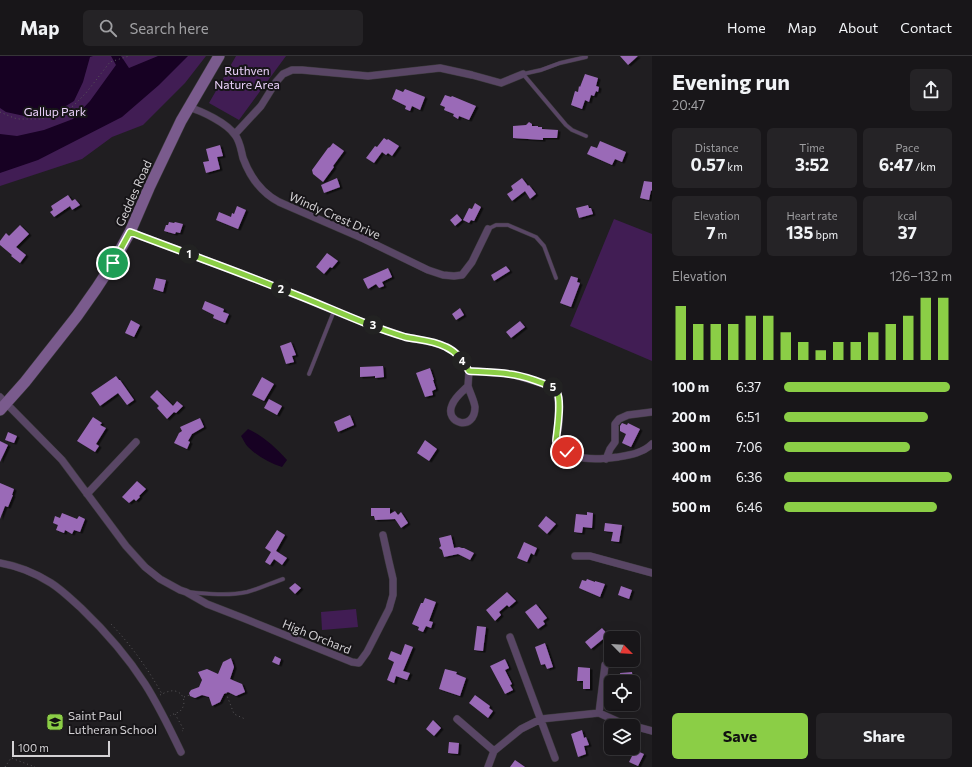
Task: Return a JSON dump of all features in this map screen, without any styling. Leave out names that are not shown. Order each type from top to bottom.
[{"type":"main road","name":"Geddes Road","points":[[2,403],[25,382],[82,310],[113,263],[130,232],[149,188],[188,107],[219,56]]},
{"type":"street","points":[[235,134],[261,106],[276,82],[283,74],[292,70],[368,76],[440,68],[472,74],[502,83],[523,74]]},
{"type":"street","name":"Windy Crest Drive","points":[[188,107],[213,117],[235,134],[253,179],[270,197],[362,238],[428,270],[443,275],[462,275],[472,262],[488,229]]},
{"type":"street","points":[[130,232],[282,289],[398,335],[425,340],[452,350],[464,362],[469,371],[468,386],[474,402],[474,413],[472,418],[469,422],[461,423],[453,419],[451,415],[452,404],[468,386]]},
{"type":"street","points":[[469,371],[510,374],[552,387],[557,393],[558,400],[559,423],[556,441],[560,447],[574,455],[586,459],[606,459],[636,453],[647,449],[652,444]]},
{"type":"street","points":[[2,403],[62,460],[126,546],[144,566],[160,579],[186,592]]},
{"type":"street","points":[[606,459],[614,442],[616,424],[619,419],[628,415],[652,412]]},
{"type":"street","points":[[87,494],[136,442]]},
{"type":"street","name":"High Orchard","points":[[186,592],[207,604],[352,662],[360,663],[389,609],[393,594],[393,579],[383,535]]},
{"type":"street","points":[[575,556],[590,556],[652,572]]},
{"type":"street","points":[[0,563],[23,569],[52,584],[69,597],[103,629],[133,666],[146,685],[181,752]]},
{"type":"street","points":[[510,637],[555,758]]},
{"type":"street","points":[[599,713],[605,667]]},
{"type":"street","points":[[488,767],[494,751],[521,729],[540,719],[599,713],[619,722],[652,731]]},
{"type":"street","points":[[457,720],[494,751]]},
{"type":"lane","points":[[586,57],[523,74],[566,125],[572,130],[586,136]]},
{"type":"lane","points":[[488,229],[496,225],[508,225],[536,237],[544,246],[556,278]]},
{"type":"lane","points":[[309,374],[334,310]]},
{"type":"lane","points":[[186,592],[212,594],[247,592],[283,579]]},
{"type":"path","points":[[0,112],[19,119],[41,119],[59,114],[73,106],[86,93],[110,62],[129,56]]},
{"type":"path","points":[[111,624],[133,649],[162,694]]},
{"type":"path","points":[[157,696],[176,691],[180,693],[183,698],[184,705],[182,709],[168,716]]},
{"type":"path","points":[[226,693],[234,714],[245,720]]},
{"type":"path","points":[[183,698],[190,695]]},
{"type":"path","points":[[175,713],[179,724],[184,730],[182,731]]},
{"type":"path","points":[[4,767],[11,758],[35,767]]},
{"type":"green space","name":"Gallup Park","points":[[0,56],[206,56],[185,83],[143,125],[112,137],[82,159],[0,186]]},
{"type":"green space","name":"Ruthven Nature Area","points":[[236,56],[286,56],[239,120],[209,103]]},
{"type":"green space","points":[[614,219],[652,234],[652,361],[570,326]]},
{"type":"green space","points":[[356,609],[358,627],[322,630],[321,612]]},
{"type":"shaded area","points":[[0,56],[93,56],[90,57],[83,82],[74,101],[53,114],[29,117],[6,112],[0,108]]},
{"type":"shaded area","points":[[111,56],[121,56],[129,68],[158,56],[188,56],[159,85],[122,117],[38,160],[0,173],[0,134],[17,136],[44,130],[73,119],[90,101],[116,65]]},
{"type":"shaded area","points":[[248,429],[269,442],[287,460],[282,467],[264,459],[248,447],[241,436]]},
{"type":"building","points":[[620,56],[638,56],[628,65]]},
{"type":"building","points":[[585,74],[598,78],[596,86],[599,87],[598,92],[596,91],[594,96],[591,95],[589,102],[585,100],[582,109],[571,105],[575,91],[578,92],[579,86],[580,87]]},
{"type":"building","points":[[396,89],[403,92],[405,89],[425,97],[420,110],[412,106],[410,111],[405,109],[406,106],[392,99]]},
{"type":"building","points":[[445,95],[452,96],[476,106],[469,120],[459,116],[458,119],[453,116],[454,114],[444,110],[445,107],[440,105]]},
{"type":"building","points":[[529,122],[532,126],[542,127],[542,129],[558,130],[557,138],[543,138],[543,140],[513,138],[513,126],[526,125]]},
{"type":"building","points":[[384,138],[399,146],[392,156],[388,153],[386,155],[382,152],[374,163],[366,158],[375,146],[377,147]]},
{"type":"building","points":[[600,141],[626,152],[622,162],[615,159],[612,165],[587,154],[591,146],[597,148]]},
{"type":"building","points":[[333,143],[344,151],[323,182],[313,174],[312,170]]},
{"type":"building","points":[[220,145],[223,156],[217,157],[220,169],[206,173],[203,162],[209,161],[206,149]]},
{"type":"building","points":[[337,178],[340,187],[324,193],[321,185]]},
{"type":"building","points":[[522,178],[536,194],[530,199],[525,191],[512,201],[507,194],[513,190],[511,186]]},
{"type":"building","points":[[644,181],[652,182],[652,191],[651,190],[649,200],[640,198]]},
{"type":"building","points":[[68,195],[72,201],[75,199],[80,205],[72,210],[70,206],[54,217],[50,212],[53,210],[51,206]]},
{"type":"building","points":[[475,203],[481,207],[474,221],[471,220],[469,223],[463,220],[469,208],[472,209]]},
{"type":"building","points":[[588,205],[593,214],[579,218],[576,208]]},
{"type":"building","points":[[237,206],[246,210],[238,229],[216,220],[219,212],[231,217]]},
{"type":"building","points":[[457,214],[462,220],[455,226],[450,220]]},
{"type":"building","points":[[169,222],[183,224],[180,233],[176,232],[175,234],[164,231]]},
{"type":"building","points":[[20,225],[29,234],[16,247],[26,255],[20,263],[0,245],[0,241],[6,233],[9,236]]},
{"type":"building","points":[[327,253],[338,261],[324,274],[316,267]]},
{"type":"building","points":[[506,266],[510,271],[494,281],[491,275]]},
{"type":"building","points":[[388,268],[392,277],[382,282],[384,286],[379,288],[376,284],[368,289],[363,279]]},
{"type":"building","points":[[571,276],[578,278],[577,282],[580,283],[571,307],[560,303]]},
{"type":"building","points":[[156,278],[166,280],[163,292],[153,289]]},
{"type":"building","points":[[205,301],[224,309],[223,312],[229,314],[225,323],[213,318],[214,315],[202,309]]},
{"type":"building","points":[[460,308],[464,315],[456,320],[452,314]]},
{"type":"building","points":[[131,320],[140,325],[134,337],[125,333]]},
{"type":"building","points":[[520,321],[525,327],[511,338],[506,332]]},
{"type":"building","points":[[291,342],[296,355],[292,356],[294,362],[286,364],[280,346]]},
{"type":"building","points":[[383,366],[384,377],[360,377],[360,367]]},
{"type":"building","points":[[430,368],[436,389],[432,391],[433,395],[425,397],[416,373]]},
{"type":"building","points":[[116,376],[134,400],[127,405],[118,393],[100,406],[91,393]]},
{"type":"building","points":[[262,377],[274,384],[264,401],[252,395]]},
{"type":"building","points":[[157,390],[173,406],[177,401],[183,406],[167,419],[157,408],[159,406],[150,397]]},
{"type":"building","points":[[269,399],[282,406],[277,415],[264,408]]},
{"type":"building","points":[[350,415],[354,425],[338,432],[334,422]]},
{"type":"building","points":[[93,417],[102,423],[100,425],[106,428],[96,444],[99,446],[95,452],[77,441]]},
{"type":"building","points":[[200,418],[204,427],[192,434],[188,441],[190,442],[187,449],[174,443],[179,433],[182,431],[180,427]]},
{"type":"building","points":[[622,423],[627,425],[628,423],[640,429],[631,447],[622,443],[626,434],[620,431],[620,426]]},
{"type":"building","points":[[8,432],[17,436],[14,443],[5,440]]},
{"type":"building","points":[[425,440],[437,449],[429,461],[417,453]]},
{"type":"building","points":[[0,441],[8,445],[0,462]]},
{"type":"building","points":[[137,481],[146,489],[136,501],[134,499],[129,503],[122,497]]},
{"type":"building","points":[[0,483],[14,489],[8,507],[5,506],[0,519]]},
{"type":"building","points":[[371,508],[390,508],[390,514],[395,511],[398,515],[401,512],[408,523],[401,528],[395,519],[375,520],[374,516],[371,516]]},
{"type":"building","points":[[587,512],[593,513],[592,528],[583,527],[582,533],[574,532],[576,514],[587,515]]},
{"type":"building","points":[[62,513],[77,519],[79,516],[85,519],[80,532],[74,530],[72,534],[65,530],[64,533],[56,530],[58,525],[53,523],[55,516],[60,518]]},
{"type":"building","points":[[546,516],[556,524],[547,534],[538,526]]},
{"type":"building","points":[[605,523],[622,525],[619,542],[611,541],[613,532],[604,531]]},
{"type":"building","points":[[277,530],[285,535],[276,551],[287,558],[282,565],[274,559],[270,565],[265,562],[271,552],[265,548]]},
{"type":"building","points":[[451,535],[454,548],[464,548],[474,553],[470,560],[458,554],[444,557],[442,550],[439,548],[441,546],[439,538]]},
{"type":"building","points":[[524,542],[537,548],[534,555],[531,553],[527,562],[517,558]]},
{"type":"building","points":[[587,579],[605,584],[600,597],[579,588],[582,580],[586,581]]},
{"type":"building","points":[[295,583],[301,588],[295,594],[289,588]]},
{"type":"building","points":[[621,586],[632,590],[629,599],[618,595]]},
{"type":"building","points":[[507,592],[516,601],[509,607],[507,605],[499,612],[501,615],[495,621],[486,610]]},
{"type":"building","points":[[425,598],[436,602],[429,621],[433,622],[431,628],[426,626],[423,632],[418,630],[419,627],[412,624],[421,603],[423,603]]},
{"type":"building","points":[[536,604],[547,618],[543,621],[545,624],[538,629],[525,612]]},
{"type":"building","points":[[477,626],[486,627],[483,651],[474,650]]},
{"type":"building","points":[[602,628],[605,631],[604,638],[591,649],[585,642]]},
{"type":"building","points":[[545,643],[553,667],[547,669],[545,664],[541,665],[535,647]]},
{"type":"building","points":[[405,644],[413,647],[403,671],[410,673],[407,680],[396,676],[394,683],[387,680],[394,662],[388,659],[391,651],[401,655]]},
{"type":"building","points":[[275,656],[281,659],[279,665],[272,662]]},
{"type":"building","points":[[231,658],[234,667],[230,679],[242,684],[245,692],[236,696],[228,692],[224,694],[220,702],[212,706],[209,697],[202,695],[195,698],[190,696],[189,693],[191,690],[199,687],[202,680],[198,672],[207,669],[218,674],[223,662]]},
{"type":"building","points":[[505,659],[509,668],[505,670],[512,684],[510,685],[513,690],[505,694],[490,666]]},
{"type":"building","points":[[578,667],[590,668],[590,689],[583,689],[583,681],[577,681]]},
{"type":"building","points":[[445,669],[457,672],[456,674],[466,678],[460,696],[439,689]]},
{"type":"building","points":[[632,672],[632,675],[620,675],[620,673]]},
{"type":"building","points":[[475,695],[490,706],[489,708],[493,711],[488,718],[469,703]]},
{"type":"building","points":[[433,720],[441,728],[434,736],[426,729]]},
{"type":"building","points":[[582,730],[584,738],[586,737],[589,745],[584,746],[586,754],[578,757],[571,734]]},
{"type":"building","points":[[449,742],[459,743],[458,754],[448,753]]},
{"type":"building","points":[[640,752],[644,754],[638,766],[629,762],[632,755],[640,755]]},
{"type":"building","points":[[515,760],[525,767],[510,767]]},
{"type":"place","name":"Saint Paul Lutheran School","points":[[55,722]]},
{"type":"route","points":[[113,263],[130,232],[220,265],[398,335],[435,342],[452,350],[458,355],[469,371],[510,374],[552,387],[557,393],[559,412],[556,441],[560,447],[567,452]]}]
